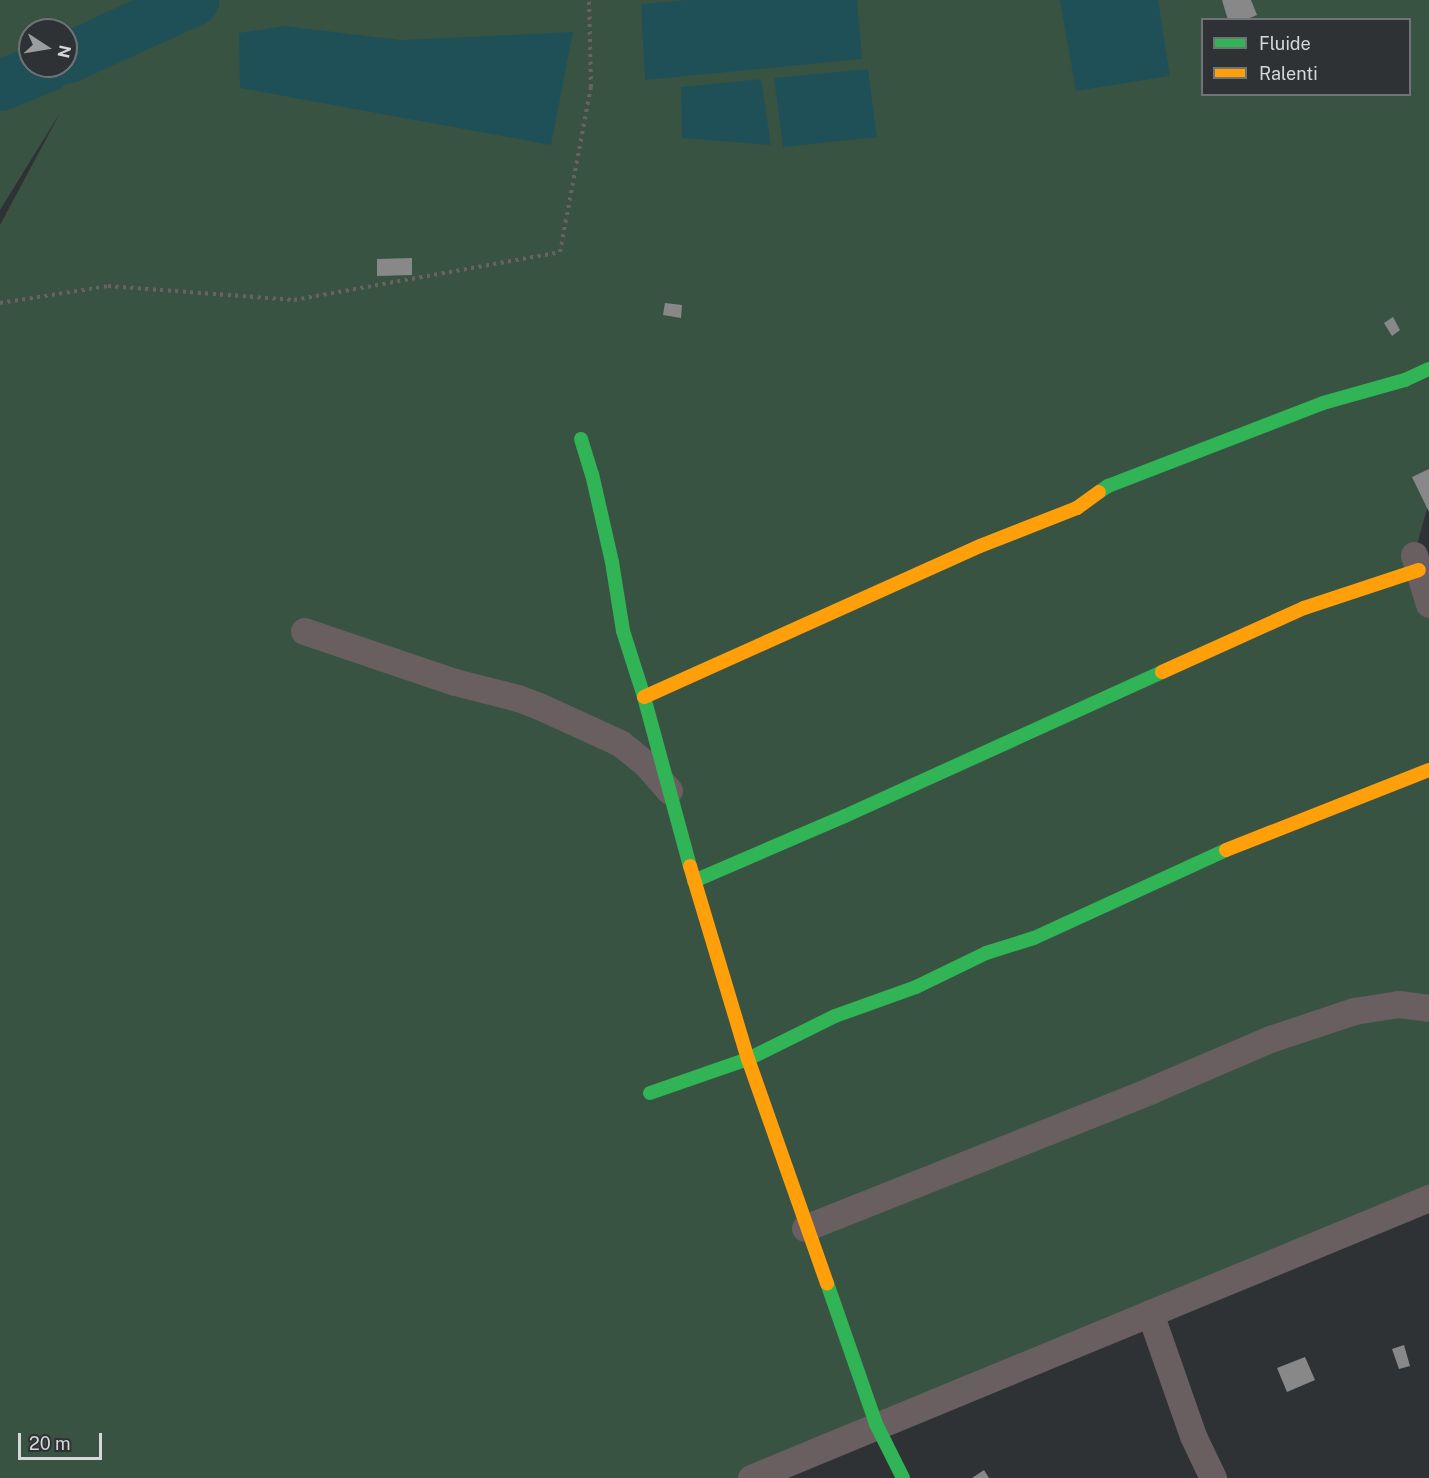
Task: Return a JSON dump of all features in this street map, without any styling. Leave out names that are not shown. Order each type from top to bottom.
[{"type":"street","points":[[644,697],[980,546],[1077,508],[1108,486],[1323,403],[1405,380],[1429,369]]},
{"type":"street","points":[[581,439],[592,474],[612,562],[622,631],[644,697],[694,881],[748,1059],[805,1228],[876,1425],[903,1478]]},
{"type":"street","points":[[694,881],[845,816],[1304,608],[1416,563],[1429,604]]},
{"type":"street","points":[[304,631],[456,682],[518,698],[539,706],[620,743],[646,764],[670,791]]},
{"type":"street","points":[[650,1093],[748,1059],[835,1016],[916,987],[986,953],[1034,938],[1137,893],[1251,837],[1429,770]]},
{"type":"street","points":[[805,1228],[1151,1090],[1270,1039],[1354,1011],[1398,1004],[1429,1008]]},
{"type":"street","points":[[751,1478],[1429,1198]]},
{"type":"street","points":[[1150,1313],[1193,1436],[1213,1478]]},
{"type":"path","points":[[0,303],[108,286],[294,300],[560,252],[591,87],[589,0]]},
{"type":"green space","points":[[0,0],[1429,0],[1429,502],[1414,555],[1429,604],[1429,1198],[751,1478],[0,1478],[0,225],[60,113],[0,210]]},
{"type":"water","points":[[687,0],[857,0],[862,59],[645,80],[641,4]]},
{"type":"water","points":[[1060,0],[1158,0],[1170,76],[1076,91]]},
{"type":"water","points":[[284,26],[401,40],[573,32],[551,145],[240,88],[239,33]]},
{"type":"water","points":[[868,69],[877,137],[783,147],[774,78]]},
{"type":"water","points":[[761,79],[771,145],[682,138],[681,87]]},
{"type":"building","points":[[1222,0],[1251,0],[1257,15],[1250,18],[1227,18]]},
{"type":"building","points":[[412,258],[412,275],[377,276],[377,259]]},
{"type":"building","points":[[665,303],[682,305],[681,318],[663,315]]},
{"type":"building","points":[[1393,317],[1400,330],[1392,336],[1384,323]]},
{"type":"building","points":[[1429,469],[1429,512],[1412,477]]},
{"type":"building","points":[[1404,1345],[1410,1366],[1399,1369],[1392,1349]]},
{"type":"building","points":[[1305,1357],[1315,1380],[1287,1392],[1277,1368]]},
{"type":"building","points":[[984,1470],[989,1478],[972,1478]]},
{"type":"waterway","points":[[78,53],[193,0]]},
{"type":"waterway","points":[[0,85],[18,78]]},
{"type":"traffic: fast","points":[[1099,492],[1108,486],[1323,403],[1405,380],[1429,369]]},
{"type":"traffic: fast","points":[[581,439],[592,474],[612,562],[623,631],[644,697],[690,866]]},
{"type":"traffic: fast","points":[[694,881],[845,816],[1162,672]]},
{"type":"traffic: fast","points":[[650,1093],[748,1059],[835,1016],[916,987],[986,953],[1034,938],[1226,850]]},
{"type":"traffic: fast","points":[[827,1283],[876,1424],[903,1478]]},
{"type":"traffic: slow","points":[[644,697],[980,546],[1077,508],[1099,492]]},
{"type":"traffic: slow","points":[[1162,672],[1304,608],[1419,570]]},
{"type":"traffic: slow","points":[[1226,850],[1429,770]]},
{"type":"traffic: slow","points":[[690,866],[748,1059],[827,1283]]}]
